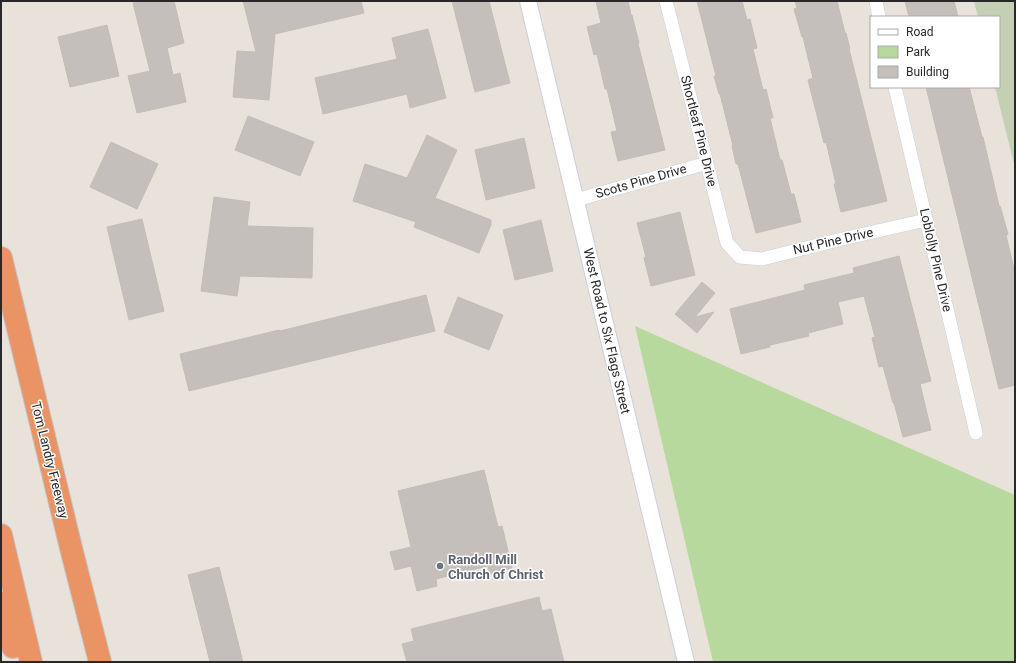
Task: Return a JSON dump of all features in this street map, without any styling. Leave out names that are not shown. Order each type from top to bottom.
[{"type":"highway","name":"Tom Landry Freeway","points":[[2,260],[100,662]]},
{"type":"highway","points":[[1,535],[31,662]]},
{"type":"highway","points":[[1,603],[17,662]]},
{"type":"street","name":"West Road to Six Flags Street","points":[[528,1],[686,662]]},
{"type":"street","name":"Shortleaf Pine Drive","points":[[666,1],[727,243],[740,257]]},
{"type":"street","points":[[876,1],[879,16]]},
{"type":"street","name":"Loblolly Pine Drive","points":[[896,88],[976,433]]},
{"type":"street","name":"Scots Pine Drive","points":[[576,200],[707,163]]},
{"type":"street","name":"Nut Pine Drive","points":[[740,257],[762,259],[926,220]]},
{"type":"green space","points":[[974,1],[1015,1],[1015,168],[995,88],[1000,88],[1000,16],[978,16]]},
{"type":"green space","points":[[635,326],[1015,495],[1015,662],[713,662]]},
{"type":"building","points":[[140,1],[174,1],[184,43],[167,48],[173,75],[180,73],[186,102],[137,113],[128,76],[150,71],[133,3]]},
{"type":"building","points":[[243,1],[361,1],[364,13],[275,34],[269,100],[233,97],[237,51],[256,52]]},
{"type":"building","points":[[452,1],[489,1],[510,83],[475,92]]},
{"type":"building","points":[[596,1],[628,1],[665,150],[618,161],[611,132],[617,131],[597,54],[594,55],[587,27],[601,23]]},
{"type":"building","points":[[697,1],[742,1],[747,20],[750,19],[757,48],[753,49],[763,90],[766,89],[773,118],[770,118],[780,160],[782,160],[791,194],[794,194],[801,222],[756,233],[738,164],[736,164],[733,146],[714,76],[716,76]]},
{"type":"building","points":[[795,1],[837,1],[887,201],[841,212],[826,142],[824,143],[808,80],[813,78],[803,37],[794,9],[797,8]]},
{"type":"building","points":[[905,1],[954,1],[958,16],[909,16]]},
{"type":"building","points":[[107,25],[119,76],[70,87],[58,37]]},
{"type":"building","points":[[428,29],[446,98],[410,108],[407,94],[323,114],[315,78],[397,59],[392,38]]},
{"type":"building","points":[[926,88],[969,88],[983,137],[999,206],[1008,234],[1006,235],[1015,273],[1015,385],[999,389]]},
{"type":"building","points":[[248,116],[314,142],[300,176],[235,150]]},
{"type":"building","points":[[427,135],[457,150],[435,198],[491,220],[491,225],[479,253],[414,227],[416,222],[353,201],[365,164],[407,178]]},
{"type":"building","points":[[524,138],[535,188],[486,200],[475,150]]},
{"type":"building","points":[[111,142],[158,164],[137,209],[90,187]]},
{"type":"building","points":[[214,197],[250,202],[247,226],[313,228],[312,278],[240,276],[237,296],[201,291]]},
{"type":"building","points":[[680,212],[695,275],[651,286],[644,258],[646,257],[637,223]]},
{"type":"building","points":[[142,219],[164,311],[129,320],[107,227]]},
{"type":"building","points":[[541,220],[553,271],[515,280],[503,230]]},
{"type":"building","points":[[899,256],[931,381],[920,384],[931,430],[903,437],[883,366],[879,367],[872,338],[875,337],[864,296],[838,302],[843,324],[808,333],[809,336],[770,345],[770,347],[741,354],[730,309],[805,290],[804,285],[854,273],[853,268]]},
{"type":"building","points":[[702,282],[715,293],[695,317],[714,312],[697,333],[675,314]]},
{"type":"building","points":[[426,295],[435,331],[189,391],[180,354]]},
{"type":"building","points":[[458,297],[503,315],[489,350],[444,332]]},
{"type":"building","points":[[484,470],[498,527],[502,526],[512,568],[490,574],[488,566],[436,579],[437,586],[417,591],[411,566],[395,570],[390,552],[411,547],[398,491]]},
{"type":"building","points":[[219,567],[243,662],[210,662],[188,575]]},
{"type":"building","points":[[539,597],[542,611],[551,609],[564,662],[407,662],[402,644],[414,641],[411,629]]},
{"type":"place","name":"Randoll Mill Church of Christ","points":[[440,566]]}]
